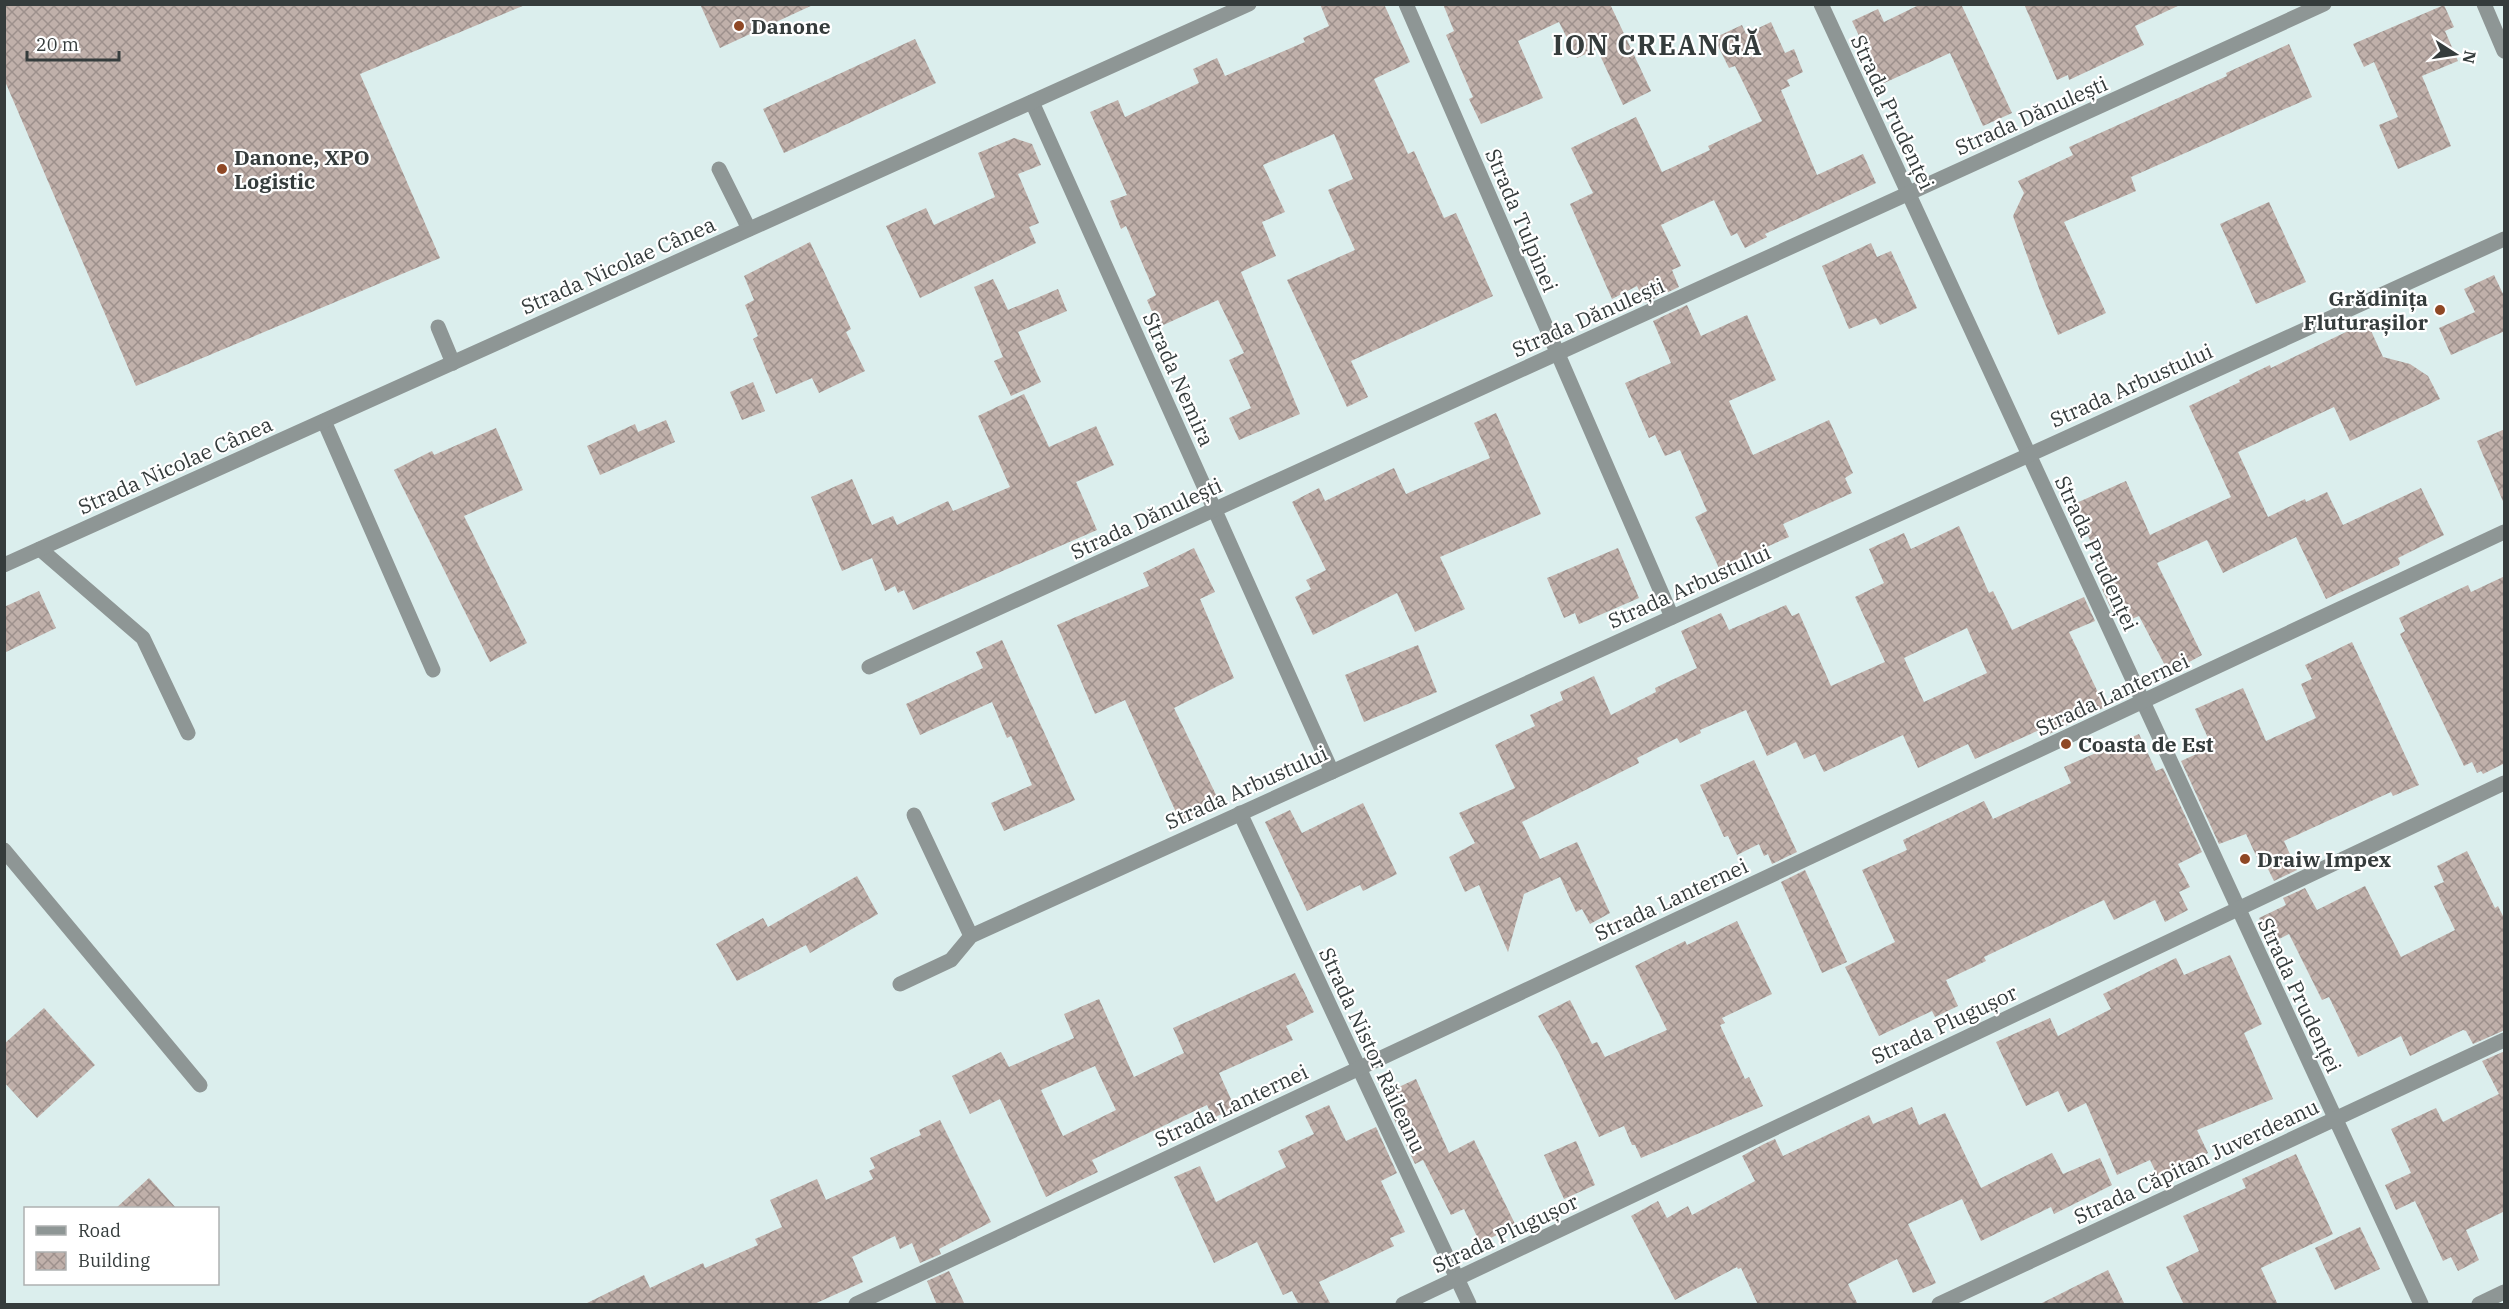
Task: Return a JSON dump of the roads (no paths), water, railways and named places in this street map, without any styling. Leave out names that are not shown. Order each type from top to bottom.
[{"type":"street","name":"Strada Nicolae Cânea","points":[[4,565],[1249,4]]},
{"type":"street","name":"Strada Tulpinei","points":[[1406,4],[1672,617]]},
{"type":"street","name":"Strada Prudenței","points":[[1821,4],[2421,1305]]},
{"type":"street","name":"Strada Dănulești","points":[[870,667],[2324,4]]},
{"type":"street","points":[[2484,4],[2505,51]]},
{"type":"street","name":"Strada Nemira","points":[[1032,102],[1332,772]]},
{"type":"street","points":[[719,169],[749,230]]},
{"type":"street","name":"Strada Arbustului","points":[[900,984],[951,960],[971,936],[2505,239]]},
{"type":"street","points":[[438,327],[453,363]]},
{"type":"street","points":[[324,421],[433,670]]},
{"type":"street","name":"Strada Lanternei","points":[[856,1305],[2505,532]]},
{"type":"street","points":[[40,549],[143,638],[188,733]]},
{"type":"street","name":"Strada Plugușor","points":[[1403,1305],[2505,783]]},
{"type":"street","name":"Strada Nistor Răileanu","points":[[1240,813],[1469,1305]]},
{"type":"street","points":[[914,815],[971,936]]},
{"type":"street","points":[[4,850],[200,1085]]},
{"type":"street","name":"Strada Căpitan Juverdeanu","points":[[1939,1305],[2505,1040]]},
{"type":"street","points":[[2479,1305],[2505,1292]]},
{"type":"place","name":"Danone","points":[[739,26]]},
{"type":"place","name":"Danone, XPO Logistic","points":[[222,169]]},
{"type":"place","name":"Grădinița Fluturașilor","points":[[2440,310]]},
{"type":"place","name":"Coasta de Est","points":[[2066,744]]},
{"type":"place","name":"Draiw Impex","points":[[2245,859]]},
{"type":"district","name":"ION CREANGĂ","points":[[1658,44]]}]
